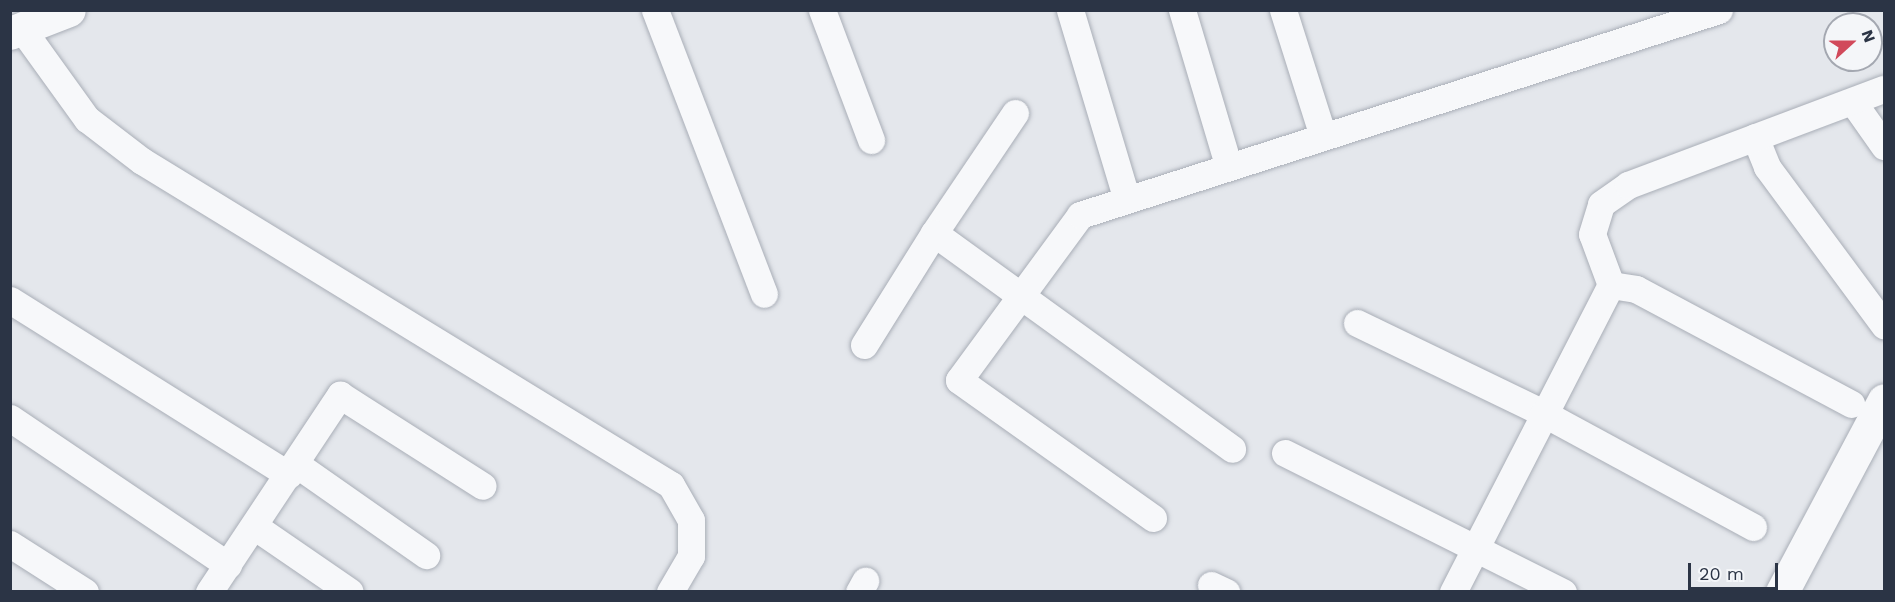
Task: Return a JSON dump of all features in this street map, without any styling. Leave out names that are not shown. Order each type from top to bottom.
[{"type":"street","points":[[69,10],[19,31],[87,119],[142,161],[671,485],[691,520],[692,556],[669,591]]},
{"type":"street","points":[[655,10],[764,294]]},
{"type":"street","points":[[822,10],[872,140]]},
{"type":"street","points":[[1070,10],[1126,197]]},
{"type":"street","points":[[1182,10],[1228,164]]},
{"type":"street","points":[[1283,10],[1323,136]]},
{"type":"street","points":[[1153,518],[959,380],[1080,214],[1228,164],[1719,10]]},
{"type":"street","points":[[1453,591],[1611,285],[1592,234],[1601,204],[1628,185],[1884,89]]},
{"type":"street","points":[[1853,102],[1884,146]]},
{"type":"street","points":[[864,345],[934,233],[1014,113]]},
{"type":"street","points":[[1755,136],[1767,167],[1884,325]]},
{"type":"street","points":[[934,233],[1232,449]]},
{"type":"street","points":[[1611,285],[1636,289],[1851,404]]},
{"type":"street","points":[[10,300],[292,469],[426,555]]},
{"type":"street","points":[[1357,323],[1543,413],[1752,527]]},
{"type":"street","points":[[209,591],[339,395],[483,486]]},
{"type":"street","points":[[1782,591],[1884,400]]},
{"type":"street","points":[[10,418],[228,565]]},
{"type":"street","points":[[1285,453],[1475,545],[1563,591]]},
{"type":"street","points":[[254,526],[350,591]]},
{"type":"street","points":[[10,544],[85,591]]}]
